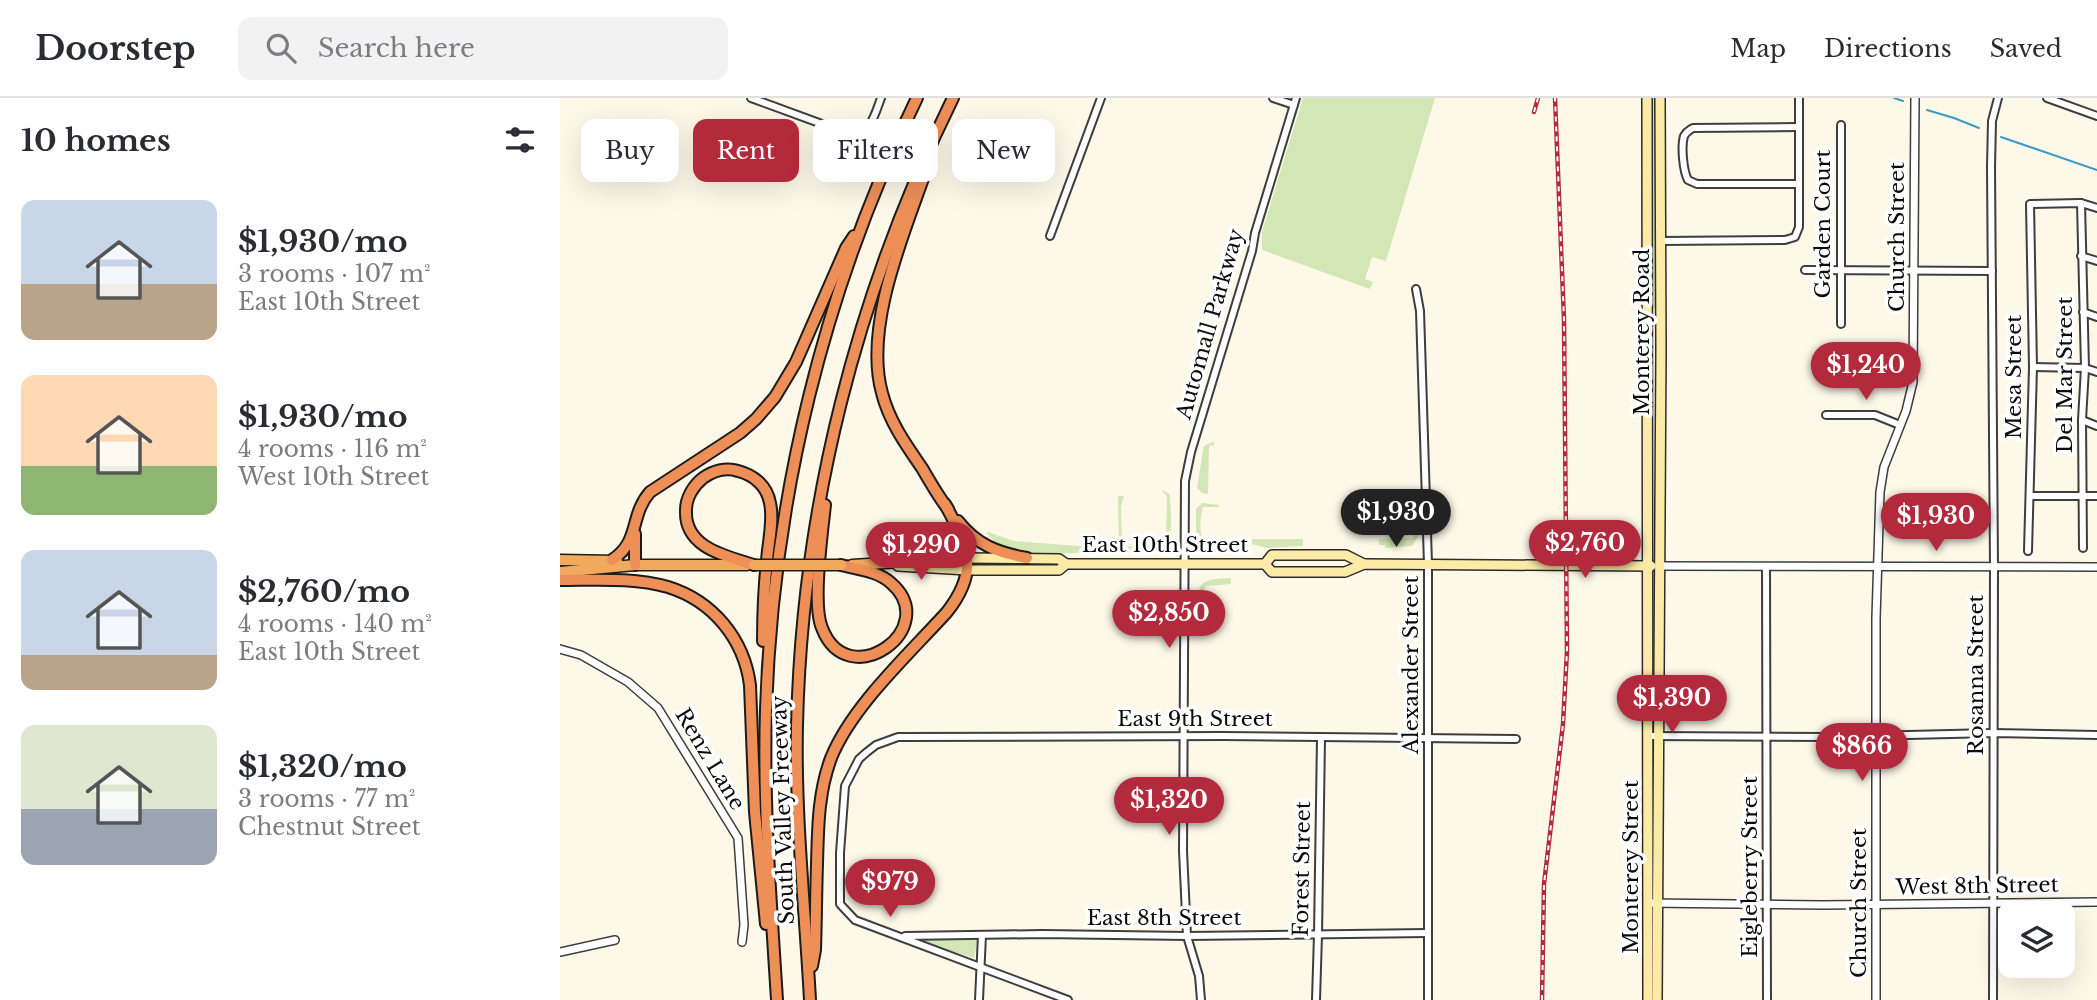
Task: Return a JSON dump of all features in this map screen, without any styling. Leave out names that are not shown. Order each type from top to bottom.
[{"type":"highway","name":"South Valley Freeway","points":[[775,1000],[766,825],[765,739],[773,605],[781,538],[794,463],[824,342],[863,222],[917,98]]},
{"type":"highway","name":"South Valley Freeway","points":[[810,1000],[798,810],[798,695],[811,552],[838,411],[861,328],[909,193],[953,98]]},
{"type":"highway","points":[[945,114],[881,316],[876,359],[879,381],[889,414],[961,526],[979,543],[1002,554],[1027,558]]},
{"type":"highway","points":[[612,560],[627,548],[639,507],[650,492],[740,433],[775,397],[796,362],[846,248],[863,222]]},
{"type":"highway","points":[[838,411],[822,534],[819,621],[827,639],[840,651],[860,657],[878,654],[896,640],[902,631],[906,611],[904,601],[893,584],[884,578],[841,565]]},
{"type":"highway","points":[[754,565],[710,550],[695,539],[690,531],[685,513],[687,502],[695,486],[710,474],[729,469],[749,474],[764,487],[770,503],[763,616],[765,739]]},
{"type":"highway","points":[[809,980],[815,950],[819,803],[831,758],[843,734],[868,699],[954,604],[964,586],[968,570],[967,558],[960,534],[945,504]]},
{"type":"highway","points":[[635,524],[635,565]]},
{"type":"highway","name":"East 10th Street","points":[[875,565],[967,558]]},
{"type":"highway","points":[[560,560],[612,560],[635,565]]},
{"type":"highway","points":[[560,572],[635,565],[875,565]]},
{"type":"highway","points":[[560,580],[643,582],[667,587],[693,598],[705,607],[720,619],[737,643],[750,685],[755,812],[775,1000]]},
{"type":"main road","name":"Monterey Road","points":[[1647,98],[1647,566]]},
{"type":"main road","name":"Monterey Road","points":[[1659,566],[1660,98]]},
{"type":"main road","name":"East 10th Street","points":[[1265,565],[1272,555],[1346,555],[1364,564]]},
{"type":"main road","name":"East 10th Street","points":[[967,558],[1059,559],[1066,564],[1265,565],[1272,572],[1345,572],[1364,564],[1659,566]]},
{"type":"main road","name":"East 10th Street","points":[[875,565],[968,570],[1059,570],[1066,564]]},
{"type":"main road","name":"Monterey Street","points":[[1647,566],[1657,1000]]},
{"type":"main road","name":"Monterey Street","points":[[1653,736],[1659,566]]},
{"type":"main road","name":"Monterey Street","points":[[1648,1000],[1653,903]]},
{"type":"street","points":[[751,98],[847,133],[857,134],[868,127],[881,98]]},
{"type":"street","points":[[1050,236],[1101,98]]},
{"type":"street","points":[[1273,98],[1295,102]]},
{"type":"street","points":[[1660,241],[1785,240],[1795,237],[1799,227],[1799,98]]},
{"type":"street","name":"Church Street","points":[[1876,1000],[1876,618],[1881,479],[1888,452],[1906,411],[1913,382],[1915,98]]},
{"type":"street","name":"Rosanna Street","points":[[1993,1000],[1992,121],[1998,98]]},
{"type":"street","points":[[2047,98],[2097,116]]},
{"type":"street","name":"Automall Parkway","points":[[1201,1000],[1199,976],[1187,936],[1183,851],[1184,490],[1188,462],[1295,102]]},
{"type":"street","name":"Garden Court","points":[[1841,125],[1841,324]]},
{"type":"street","points":[[1799,127],[1693,128],[1684,137],[1684,173],[1694,184],[1799,184]]},
{"type":"street","points":[[2081,203],[2097,208]]},
{"type":"street","name":"Mesa Street","points":[[2028,551],[2033,368],[2030,204],[2081,203]]},
{"type":"street","name":"Del Mar Street","points":[[2081,203],[2085,368],[2082,420],[2083,548]]},
{"type":"street","points":[[2081,256],[2097,261]]},
{"type":"street","points":[[1805,270],[1992,271]]},
{"type":"street","name":"Alexander Street","points":[[1416,289],[1420,311],[1428,564],[1428,1000]]},
{"type":"street","points":[[2083,312],[2097,317]]},
{"type":"street","points":[[2033,368],[2085,368],[2097,372]]},
{"type":"street","points":[[1826,415],[1875,415],[1900,425]]},
{"type":"street","points":[[2082,420],[2097,426]]},
{"type":"street","points":[[2030,496],[2097,496]]},
{"type":"street","points":[[1659,566],[2097,567]]},
{"type":"street","name":"Eigleberry Street","points":[[1766,567],[1767,1000]]},
{"type":"street","name":"Renz Lane","points":[[560,649],[581,655],[628,682],[658,708],[738,838],[744,925],[742,942]]},
{"type":"street","points":[[1653,736],[1993,733],[2097,735]]},
{"type":"street","name":"East 9th Street","points":[[899,936],[855,920],[841,904],[840,853],[845,786],[859,760],[876,745],[898,737],[1516,739]]},
{"type":"street","name":"Forest Street","points":[[1316,1000],[1321,738]]},
{"type":"street","name":"West 8th Street","points":[[1653,903],[1876,905],[2097,902]]},
{"type":"street","name":"East 8th Street","points":[[899,936],[1428,933]]},
{"type":"street","points":[[979,1000],[982,934]]},
{"type":"street","points":[[899,936],[1068,1000]]},
{"type":"street","points":[[560,952],[615,940]]},
{"type":"green space","points":[[1303,98],[1435,98],[1386,261],[1372,257],[1365,279],[1373,282],[1370,289],[1262,250],[1262,232]]},
{"type":"green space","points":[[1651,98],[1656,98],[1656,308],[1653,309],[1651,308]]},
{"type":"green space","points":[[1215,443],[1209,448],[1208,494],[1197,488],[1204,446]]},
{"type":"green space","points":[[1163,490],[1170,495],[1171,519],[1170,535],[1164,548],[1159,553],[1119,549],[1118,496],[1124,496],[1121,506],[1122,546],[1147,547],[1166,541],[1167,496]]},
{"type":"green space","points":[[1202,503],[1219,505],[1203,507],[1203,540],[1206,543],[1241,543],[1240,545],[1211,547],[1196,538],[1196,509]]},
{"type":"green space","points":[[1415,510],[1418,510],[1419,535],[1412,546],[1385,548],[1385,545],[1379,545],[1379,539],[1413,538]]},
{"type":"green space","points":[[986,533],[1014,541],[1099,545],[1103,550],[1024,552],[1003,547]]},
{"type":"green space","points":[[1252,539],[1303,539],[1303,546],[1266,548],[1252,544]]},
{"type":"green space","points":[[1231,578],[1231,584],[1206,586],[1203,591],[1201,635],[1195,635],[1195,605],[1202,584],[1213,579]]},
{"type":"green space","points":[[978,938],[974,958],[913,939]]},
{"type":"waterway","points":[[1894,98],[1903,101]]},
{"type":"waterway","points":[[1927,110],[1979,128]]},
{"type":"waterway","points":[[2001,137],[2097,170]]},
{"type":"railway","points":[[1534,112],[1538,98]]},
{"type":"railway","points":[[1542,1000],[1544,884],[1563,724],[1567,651],[1564,320],[1555,98]]}]
